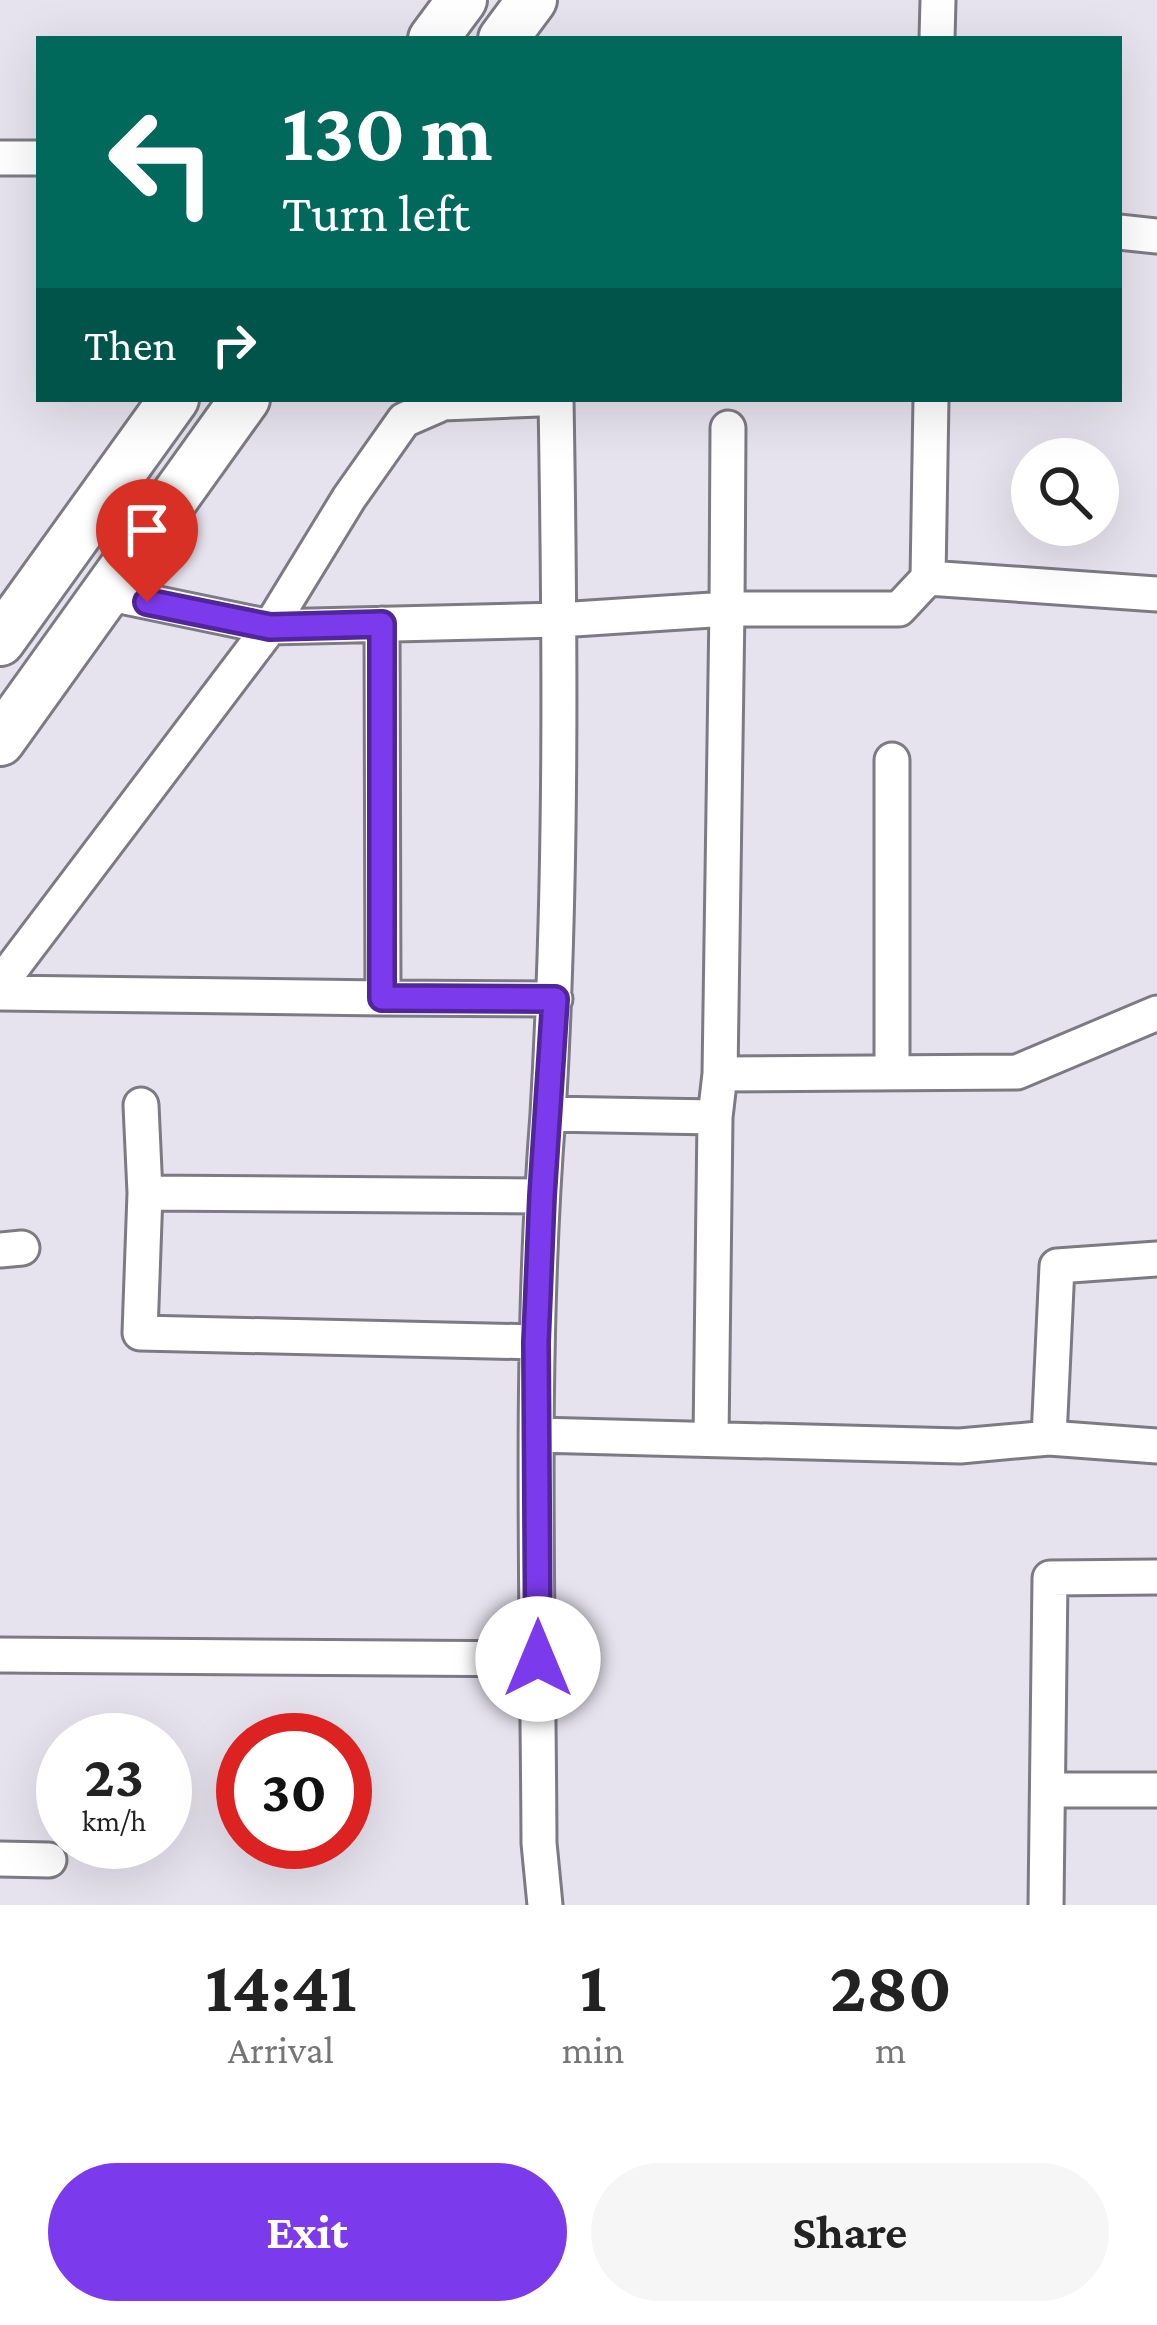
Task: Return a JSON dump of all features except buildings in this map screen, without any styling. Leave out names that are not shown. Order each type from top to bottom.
[{"type":"highway","points":[[435,36],[462,0]]},
{"type":"highway","points":[[505,36],[532,0]]},
{"type":"highway","points":[[0,641],[172,402]]},
{"type":"highway","points":[[0,741],[243,402]]},
{"type":"street","points":[[937,36],[938,0]]},
{"type":"street","points":[[0,158],[36,158]]},
{"type":"street","points":[[1122,232],[1157,236]]},
{"type":"street","points":[[0,989],[270,627],[349,498],[404,420],[443,404],[481,402]]},
{"type":"street","points":[[545,1905],[538,1843],[536,1342],[555,999],[556,402]]},
{"type":"street","points":[[106,593],[270,627],[559,620],[727,609],[899,609],[928,578],[931,402]]},
{"type":"street","points":[[711,1439],[728,428]]},
{"type":"street","points":[[928,578],[1157,594]]},
{"type":"street","points":[[382,624],[382,998]]},
{"type":"street","points":[[892,760],[892,1072]]},
{"type":"street","points":[[0,989],[555,999]]},
{"type":"street","points":[[719,1074],[1017,1072],[1157,1013]]},
{"type":"street","points":[[141,1105],[145,1193],[140,1333],[536,1342]]},
{"type":"street","points":[[548,1114],[715,1117]]},
{"type":"street","points":[[145,1193],[542,1196]]},
{"type":"street","points":[[1049,1438],[1057,1266],[1157,1259]]},
{"type":"street","points":[[537,1436],[960,1446],[1049,1438],[1157,1446]]},
{"type":"street","points":[[1046,1905],[1050,1578],[1157,1577]]},
{"type":"street","points":[[0,1655],[538,1659]]},
{"type":"street","points":[[1048,1790],[1157,1790]]},
{"type":"street","points":[[0,1859],[36,1860]]},
{"type":"route","points":[[147,602],[270,627],[382,624],[382,998],[555,999],[536,1342],[538,1659]]}]
